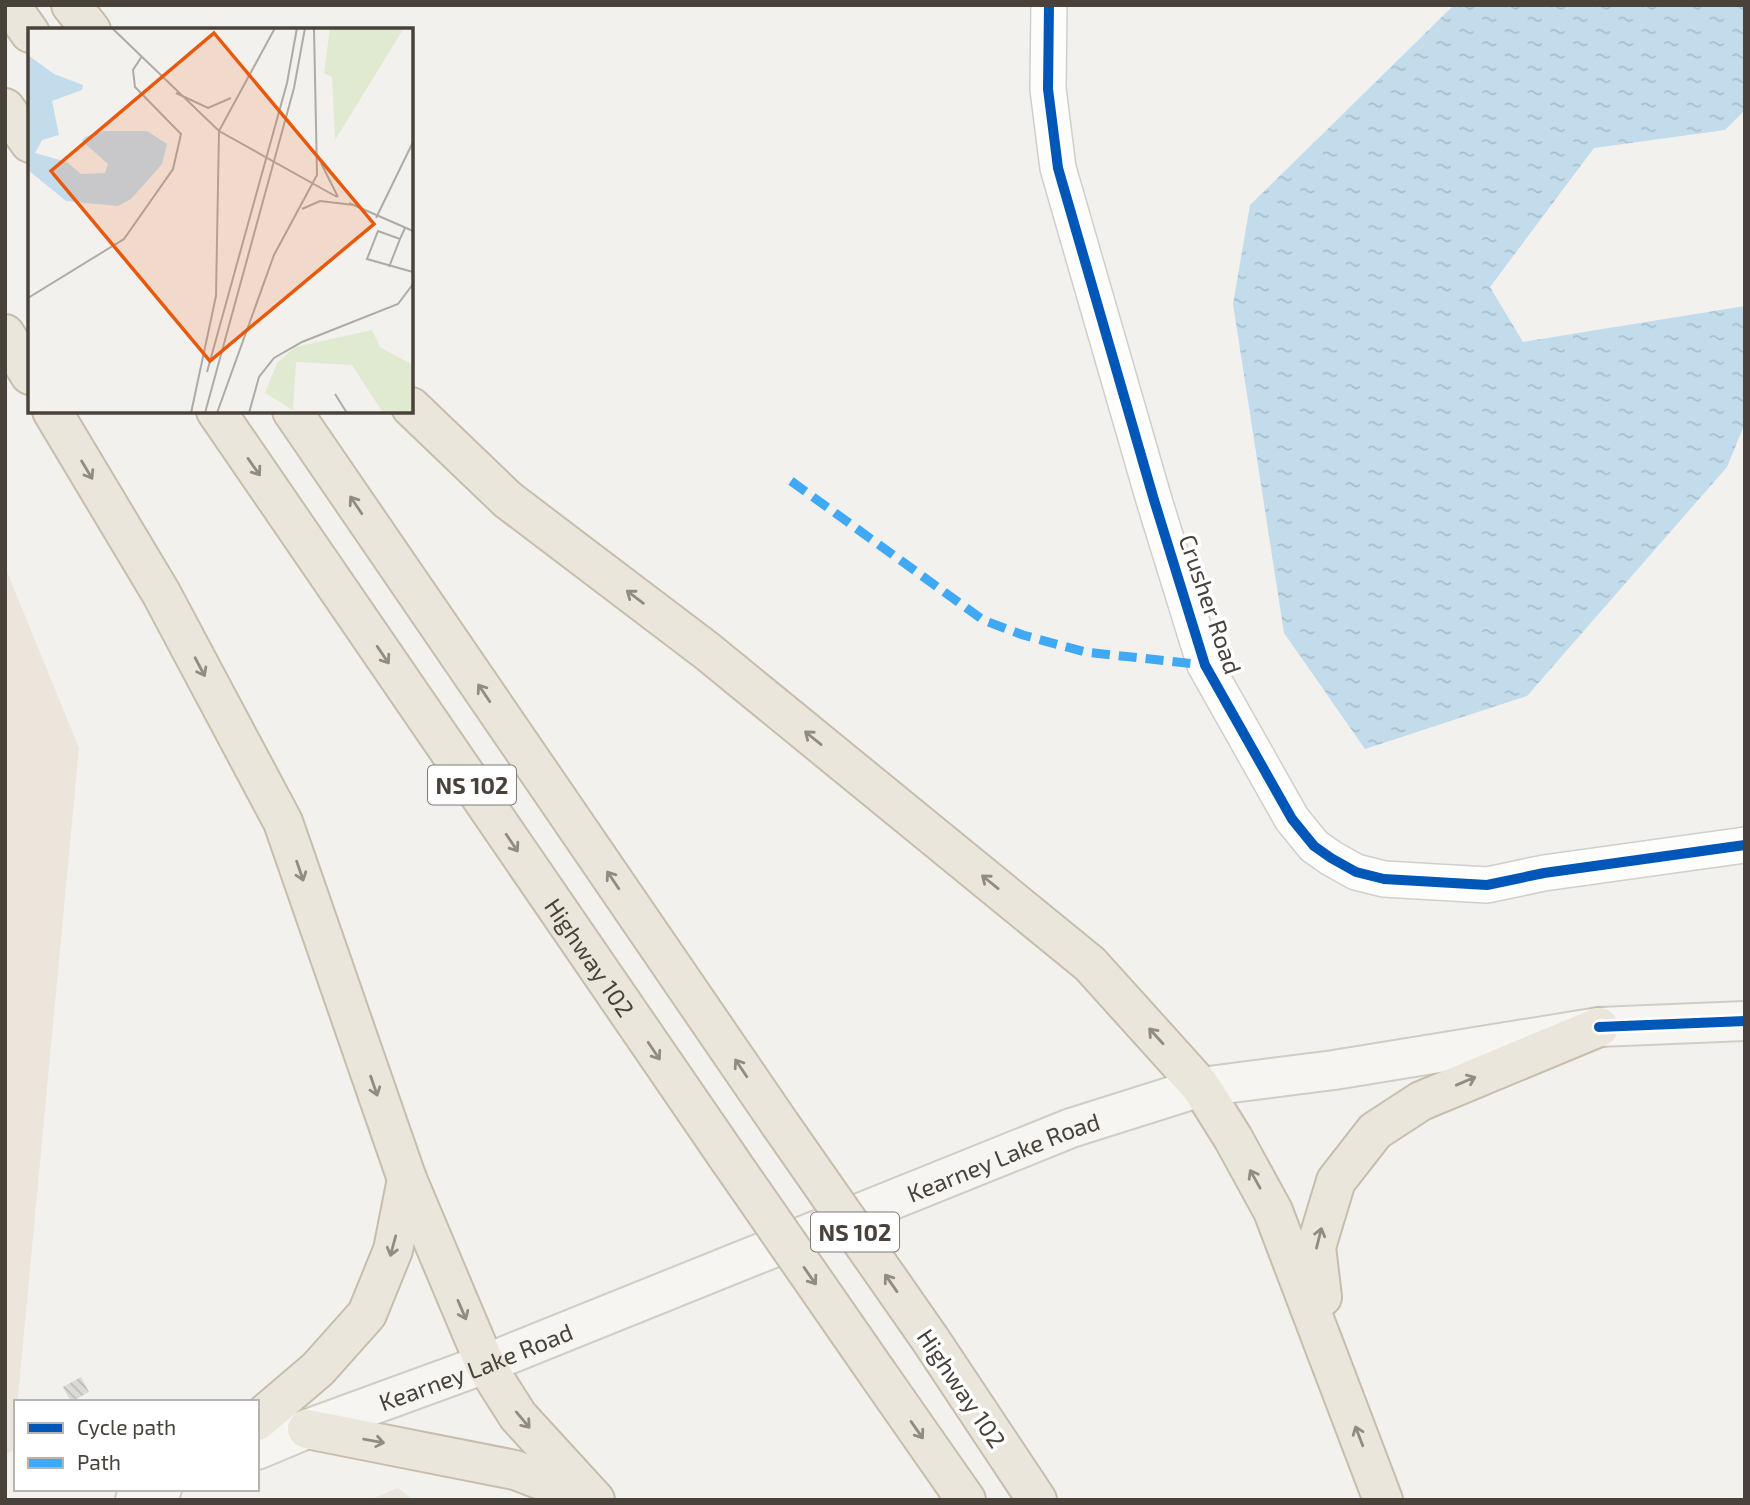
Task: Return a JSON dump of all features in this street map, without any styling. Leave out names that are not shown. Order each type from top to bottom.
[{"type":"highway","points":[[10,5],[28,30]]},
{"type":"highway","points":[[71,5],[89,28]]},
{"type":"highway","points":[[5,108],[28,140]]},
{"type":"highway","points":[[5,334],[28,372]]},
{"type":"highway","points":[[413,409],[509,500],[707,651],[1090,964],[1201,1087],[1273,1211],[1383,1500]]},
{"type":"highway","points":[[53,413],[161,593],[283,822],[407,1179],[485,1364],[518,1416],[595,1500]]},
{"type":"highway","name":"Highway 102","points":[[217,413],[966,1500]]},
{"type":"highway","name":"Highway 102","points":[[293,413],[930,1339],[1037,1500]]},
{"type":"highway","points":[[1328,1354],[1315,1247],[1336,1181],[1375,1131],[1421,1101],[1599,1027]]},
{"type":"highway","points":[[259,1419],[318,1369],[367,1314],[393,1250],[407,1179]]},
{"type":"highway","points":[[307,1429],[516,1469],[595,1500]]},
{"type":"main road","name":"Kearney Lake Road","points":[[259,1449],[485,1364],[1071,1128],[1201,1087],[1334,1070],[1599,1027],[1745,1021]]},
{"type":"main road","points":[[135,1500],[157,1491]]},
{"type":"street","name":"Crusher Road","points":[[1049,5],[1048,89],[1058,168],[1154,500],[1205,665],[1292,819],[1314,846],[1356,872],[1384,879],[1487,885],[1544,873],[1745,845]]},
{"type":"shaded area","points":[[5,567],[79,748],[18,1400],[14,1400],[13,1450],[5,1455]]},
{"type":"shaded area","points":[[398,1488],[413,1500],[369,1500]]},
{"type":"water","points":[[1454,5],[1745,5],[1745,110],[1725,130],[1594,148],[1490,287],[1523,342],[1745,306],[1745,423],[1727,467],[1527,696],[1365,749],[1284,633],[1233,304],[1250,205]]},
{"type":"building","points":[[81,1377],[89,1392],[70,1400],[63,1387]]},
{"type":"marked path","points":[[791,481],[983,620],[1023,635],[1085,652],[1205,665]]},
{"type":"cycle path","points":[[1049,5],[1048,89],[1058,168],[1154,500],[1205,665],[1292,819],[1314,846],[1356,872],[1384,879],[1487,885],[1544,873],[1745,845]]},
{"type":"cycle path","points":[[1599,1027],[1745,1021]]}]
